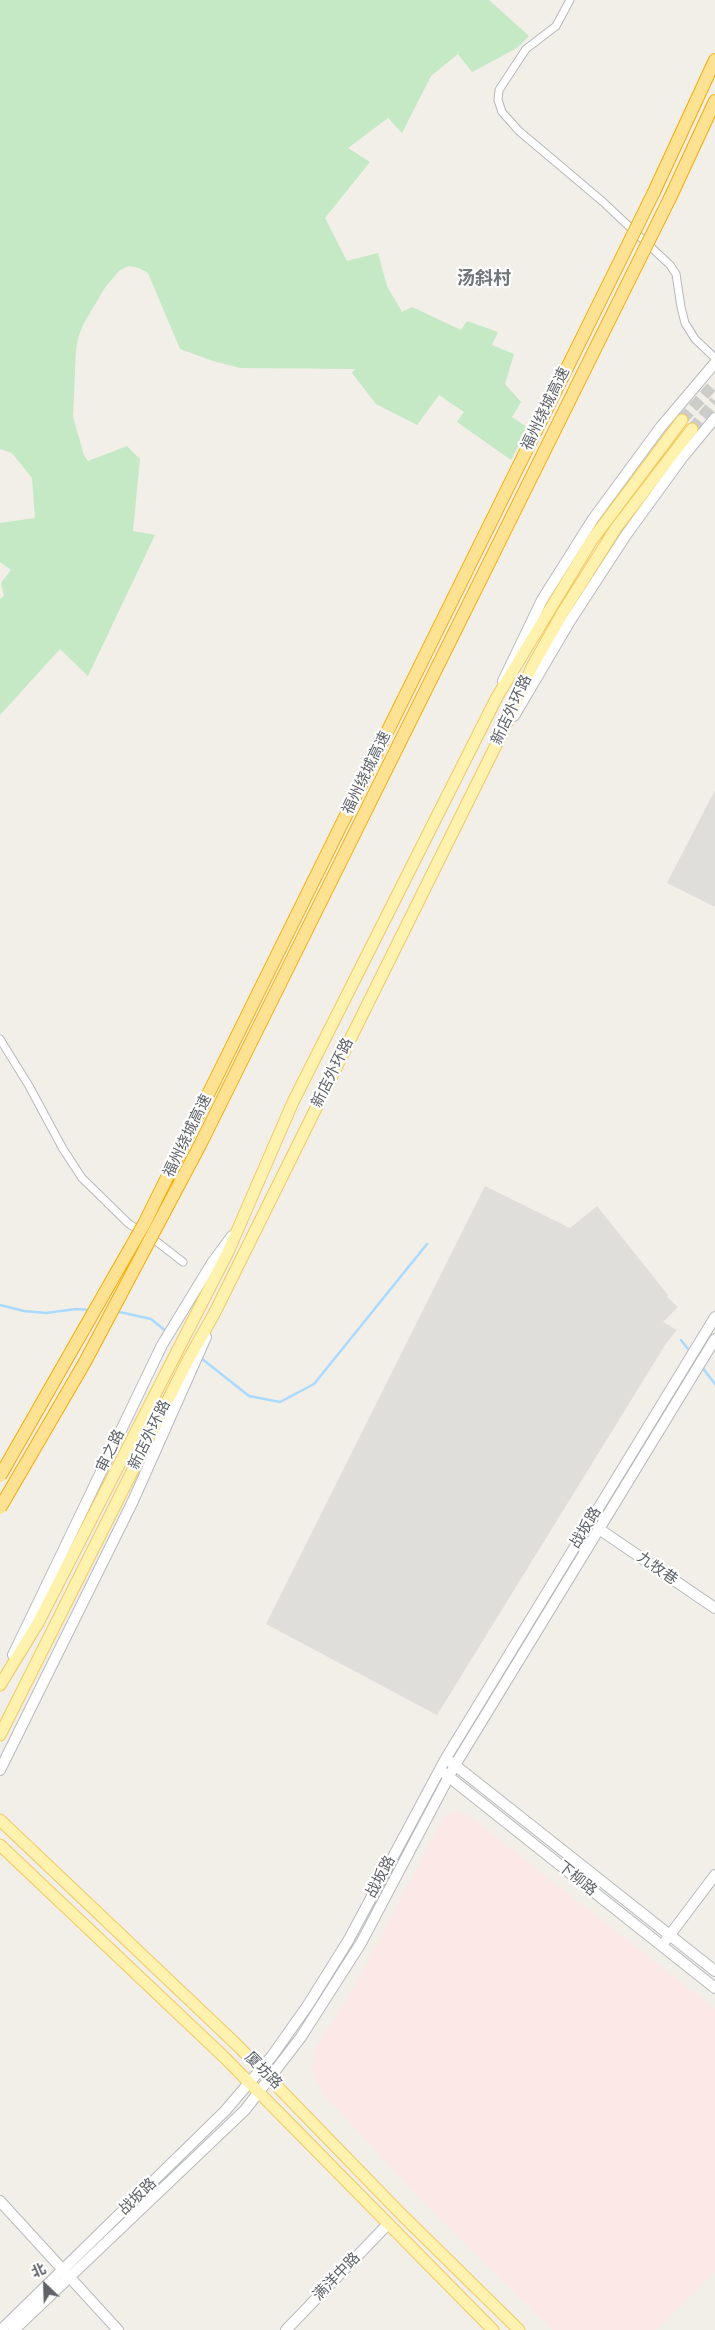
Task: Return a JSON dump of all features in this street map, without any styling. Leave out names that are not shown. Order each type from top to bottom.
[{"type":"highway","name":"福州绕城高速","points":[[0,1476],[144,1224],[654,192],[715,60]]},
{"type":"highway","name":"福州绕城高速","points":[[0,1508],[89,1354],[196,1154],[670,198],[715,101]]},
{"type":"main road","points":[[497,697],[510,663],[542,600],[593,519],[660,428],[715,363]]},
{"type":"main road","points":[[502,733],[570,621],[626,535],[678,464],[715,418]]},
{"type":"main road","name":"新店外环路","points":[[0,1684],[38,1623],[187,1332],[238,1229],[293,1102],[497,697],[592,540],[682,420]]},
{"type":"main road","name":"新店外环路","points":[[0,1735],[201,1341],[502,733],[519,693],[562,612],[625,515],[692,429]]},
{"type":"main road","name":"审之路","points":[[0,1684],[162,1345],[212,1263],[238,1229]]},
{"type":"main road","name":"战坂路","points":[[14,2330],[66,2273],[225,2112],[261,2069],[308,2005],[336,1961],[439,1769],[715,1317]]},
{"type":"main road","name":"战坂路","points":[[1,2330],[234,2121],[260,2092],[302,2037],[350,1962],[455,1765],[715,1339]]},
{"type":"main road","points":[[0,1770],[133,1501],[201,1341]]},
{"type":"main road","name":"九牧巷","points":[[600,1529],[715,1608]]},
{"type":"main road","name":"下柳路","points":[[446,1758],[715,1971]]},
{"type":"main road","name":"下柳路","points":[[439,1769],[715,1988]]},
{"type":"main road","name":"厦坊路","points":[[0,1820],[261,2069],[402,2215],[519,2330]]},
{"type":"main road","name":"厦坊路","points":[[0,1845],[260,2092],[493,2330]]},
{"type":"main road","points":[[661,1946],[715,1875]]},
{"type":"main road","points":[[0,2201],[118,2330]]},
{"type":"main road","name":"满洋中路","points":[[286,2330],[388,2224]]},
{"type":"street","points":[[570,0],[556,26],[526,49],[499,90],[498,100],[502,112],[519,130],[602,202],[670,265],[676,274],[680,306],[686,323],[695,339],[715,358]]},
{"type":"street","points":[[0,1039],[29,1086],[63,1149],[82,1178],[128,1224],[156,1241],[183,1262]]},
{"type":"shaded area","points":[[715,790],[715,907],[667,883]]},
{"type":"shaded area","points":[[485,1186],[570,1228],[597,1206],[668,1295],[667,1297],[678,1307],[663,1322],[677,1330],[667,1342],[437,1715],[266,1624]]},
{"type":"shaded area","points":[[458,1811],[466,1814],[715,2009],[715,2272],[656,2330],[553,2330],[432,2211],[324,2095],[315,2078],[313,2065],[316,2047],[351,1993],[444,1818]]},
{"type":"green space","points":[[0,0],[489,0],[529,36],[517,48],[472,72],[458,54],[431,76],[402,133],[388,118],[348,148],[370,162],[325,218],[347,261],[378,253],[387,286],[402,312],[412,307],[461,330],[467,321],[498,332],[492,345],[514,354],[505,384],[521,402],[512,417],[528,428],[511,460],[457,422],[464,412],[439,395],[417,425],[376,404],[352,373],[355,369],[240,368],[180,349],[148,273],[139,268],[129,266],[120,270],[106,286],[79,335],[76,349],[73,417],[84,455],[88,461],[127,446],[140,459],[133,531],[155,535],[88,676],[60,649],[0,715],[0,599],[4,596],[1,583],[11,570],[0,562],[0,523],[35,518],[32,478],[12,453],[0,449]]},
{"type":"waterway","points":[[201,1358],[249,1396],[280,1402],[314,1384],[427,1244]]},
{"type":"waterway","points":[[0,1305],[24,1311],[46,1313],[76,1309],[90,1310]]},
{"type":"waterway","points":[[115,1311],[151,1319],[167,1332]]},
{"type":"waterway","points":[[681,1340],[691,1353]]},
{"type":"waterway","points":[[702,1367],[715,1384]]},
{"type":"tunnel","points":[[682,420],[715,383]]},
{"type":"tunnel","points":[[692,429],[715,401]]},
{"type":"district","name":"汤斜村","points":[[484,279]]}]
